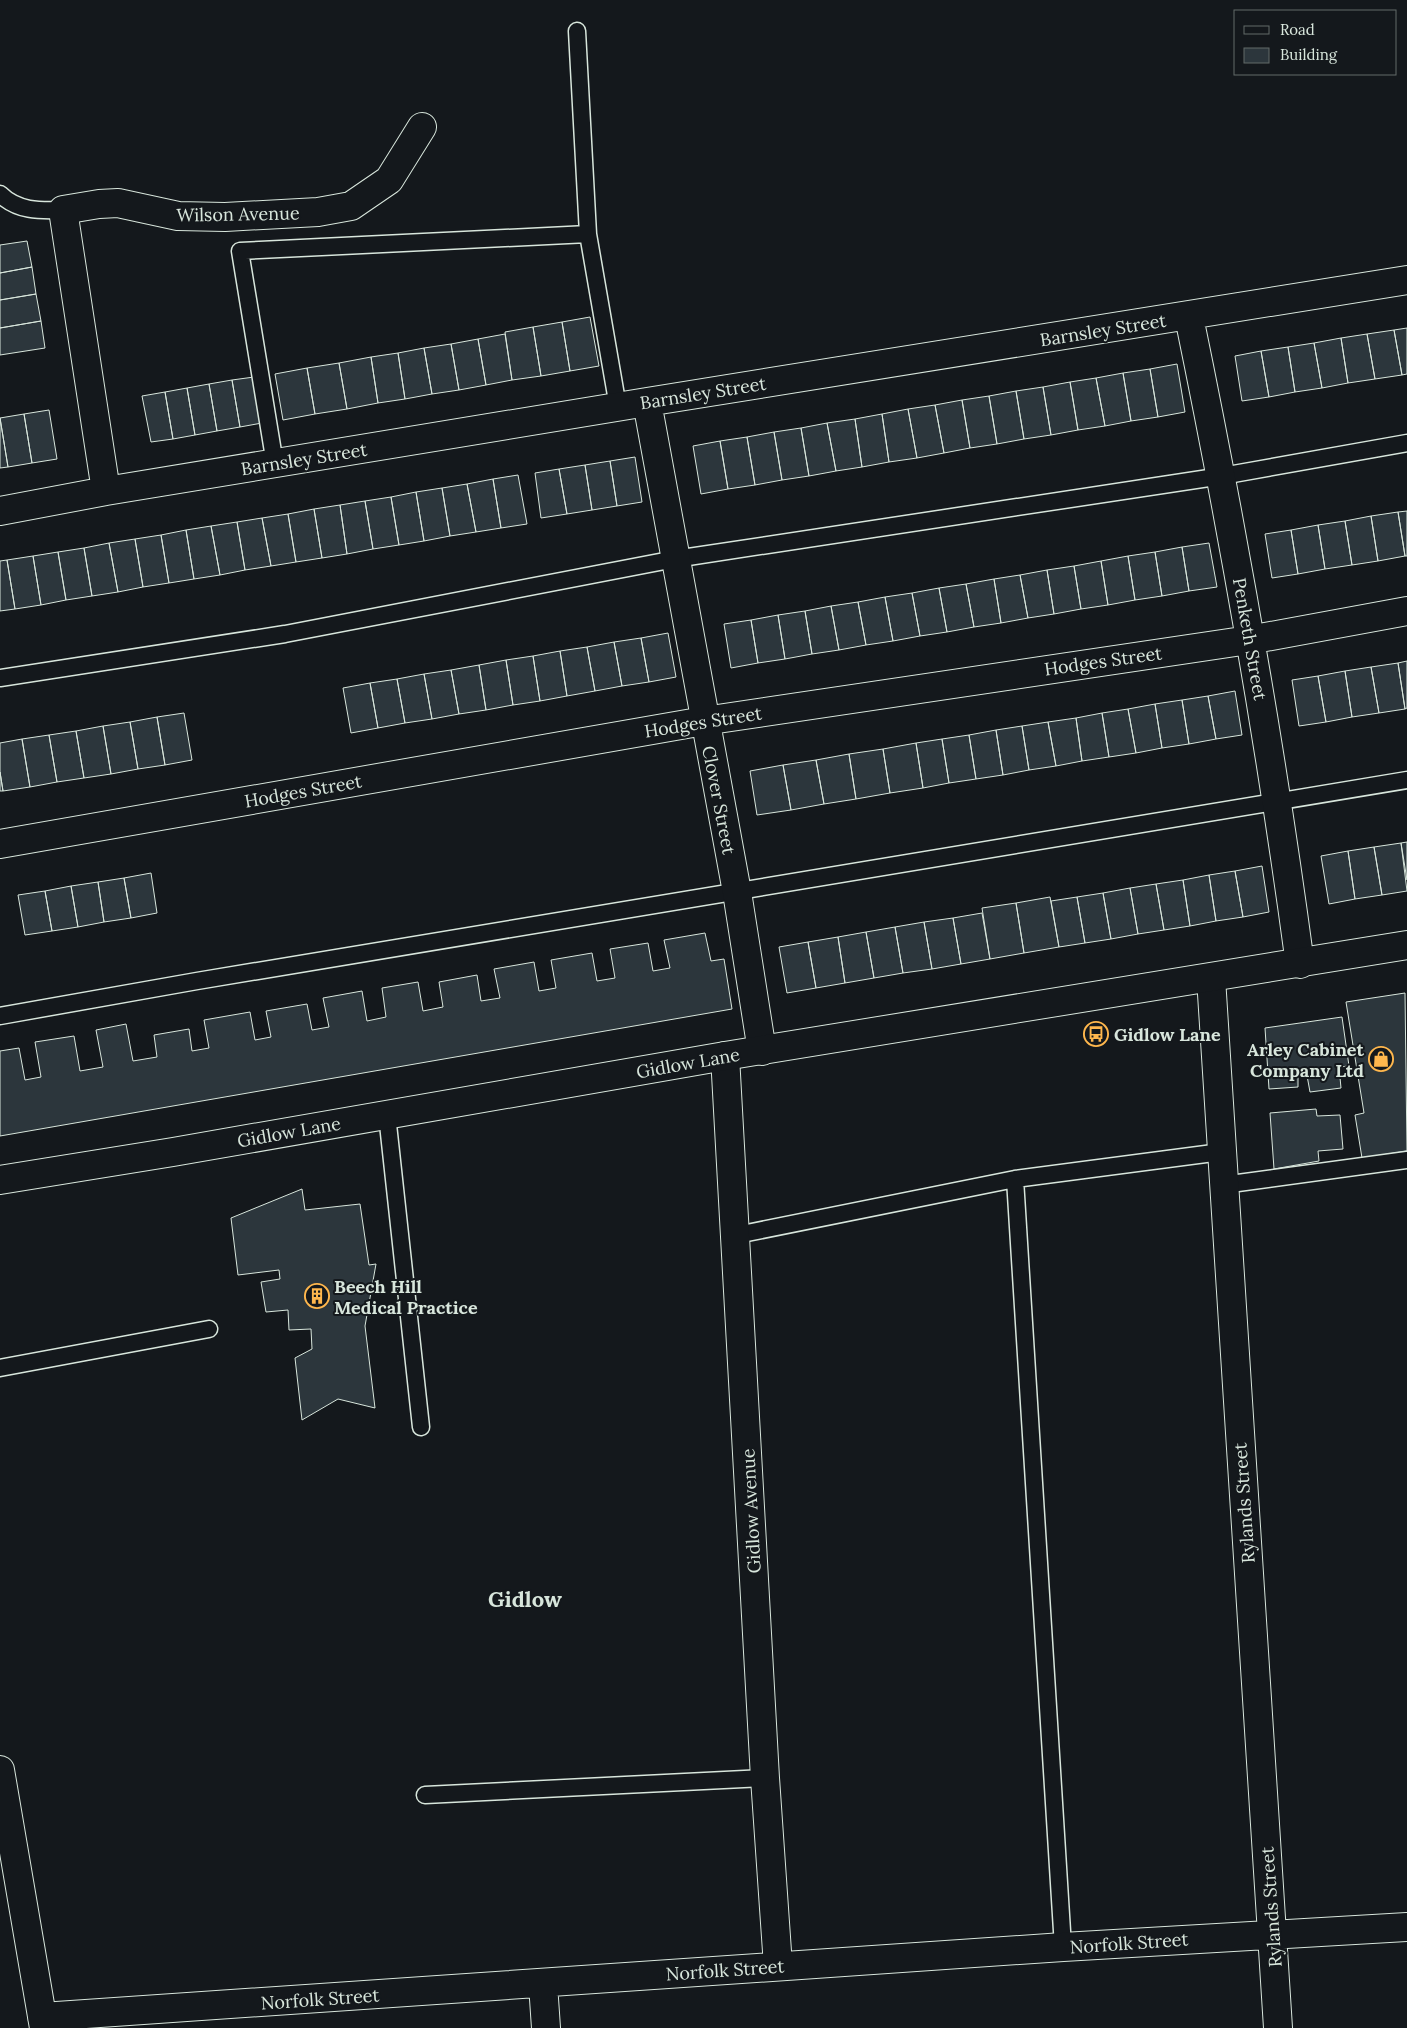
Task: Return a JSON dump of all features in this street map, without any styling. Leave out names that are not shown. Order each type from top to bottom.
[{"type":"street","name":"Wilson Avenue","points":[[62,210],[118,203],[178,216],[225,217],[318,212],[351,206],[389,180],[422,127]]},
{"type":"street","points":[[62,210],[106,491]]},
{"type":"street","name":"Barnsley Street","points":[[0,511],[106,491],[647,402],[1189,317],[1407,280]]},
{"type":"street","name":"Penketh Street","points":[[1189,317],[1222,476],[1249,640],[1279,802],[1300,964]]},
{"type":"street","name":"Clover Street","points":[[647,402],[704,721],[737,892],[762,1051]]},
{"type":"street","name":"Hodges Street","points":[[0,844],[704,721],[1249,640],[1407,612]]},
{"type":"street","name":"Gidlow Lane","points":[[0,1180],[725,1056],[1407,946]]},
{"type":"street","name":"Rylands Street","points":[[1211,978],[1278,2028]]},
{"type":"street","name":"Gidlow Avenue","points":[[725,1056],[737,1235],[765,1778],[778,1966]]},
{"type":"street","points":[[1,1781],[43,2023]]},
{"type":"street","name":"Norfolk Street","points":[[43,2023],[778,1966],[1407,1927]]},
{"type":"street","points":[[543,1984],[546,2028]]},
{"type":"lane","points":[[576,31],[588,234],[618,407]]},
{"type":"lane","points":[[0,194],[10,204],[38,211],[62,210]]},
{"type":"lane","points":[[274,464],[240,251],[588,234]]},
{"type":"lane","points":[[0,678],[284,634],[675,559],[1222,476],[1407,443]]},
{"type":"lane","points":[[0,1016],[1407,780]]},
{"type":"lane","points":[[387,1115],[421,1427]]},
{"type":"lane","points":[[737,1235],[1015,1179],[1221,1152]]},
{"type":"lane","points":[[1223,1185],[1407,1160]]},
{"type":"lane","points":[[1015,1179],[1063,1947]]},
{"type":"lane","points":[[0,1368],[209,1329]]},
{"type":"lane","points":[[424,1795],[765,1778]]},
{"type":"building","points":[[27,241],[32,267],[0,273],[0,245]]},
{"type":"building","points":[[32,267],[36,294],[0,300],[0,273]]},
{"type":"building","points":[[36,294],[41,321],[0,328],[0,300]]},
{"type":"building","points":[[590,317],[599,366],[570,371],[562,322]]},
{"type":"building","points":[[41,321],[45,348],[0,355],[0,328]]},
{"type":"building","points":[[562,322],[570,371],[541,376],[533,327]]},
{"type":"building","points":[[533,327],[541,376],[512,380],[505,332]]},
{"type":"building","points":[[1407,328],[1407,374],[1402,375],[1394,330]]},
{"type":"building","points":[[1394,330],[1402,375],[1375,379],[1367,334]]},
{"type":"building","points":[[505,334],[512,380],[486,385],[478,339]]},
{"type":"building","points":[[1367,334],[1375,379],[1348,383],[1341,338]]},
{"type":"building","points":[[1341,338],[1348,383],[1322,388],[1314,343]]},
{"type":"building","points":[[478,339],[486,385],[459,390],[451,344]]},
{"type":"building","points":[[1314,343],[1322,388],[1295,392],[1288,347]]},
{"type":"building","points":[[451,344],[459,390],[432,394],[424,348]]},
{"type":"building","points":[[1288,347],[1295,392],[1269,397],[1261,351]]},
{"type":"building","points":[[424,348],[432,394],[405,399],[398,353]]},
{"type":"building","points":[[1261,351],[1269,397],[1242,401],[1235,356]]},
{"type":"building","points":[[398,353],[405,399],[378,403],[371,357]]},
{"type":"building","points":[[371,357],[378,403],[347,409],[339,363]]},
{"type":"building","points":[[339,363],[347,409],[315,414],[307,368]]},
{"type":"building","points":[[1177,364],[1185,412],[1158,417],[1150,369]]},
{"type":"building","points":[[307,368],[315,414],[283,420],[275,374]]},
{"type":"building","points":[[1150,369],[1158,417],[1131,421],[1123,373]]},
{"type":"building","points":[[1123,373],[1131,421],[1105,426],[1096,378]]},
{"type":"building","points":[[254,377],[262,423],[240,427],[232,380]]},
{"type":"building","points":[[1096,378],[1105,426],[1078,430],[1070,382]]},
{"type":"building","points":[[232,380],[240,427],[217,431],[209,384]]},
{"type":"building","points":[[1070,382],[1078,430],[1051,435],[1043,387]]},
{"type":"building","points":[[209,384],[217,431],[195,435],[187,388]]},
{"type":"building","points":[[1043,387],[1051,435],[1024,439],[1016,391]]},
{"type":"building","points":[[187,388],[195,435],[173,439],[165,392]]},
{"type":"building","points":[[1016,391],[1024,439],[997,444],[989,396]]},
{"type":"building","points":[[165,392],[173,439],[151,442],[142,396]]},
{"type":"building","points":[[989,396],[997,444],[970,448],[962,400]]},
{"type":"building","points":[[962,400],[970,448],[944,453],[935,405]]},
{"type":"building","points":[[935,405],[944,453],[917,458],[908,409]]},
{"type":"building","points":[[908,409],[917,458],[889,462],[882,414]]},
{"type":"building","points":[[49,410],[57,459],[32,463],[24,414]]},
{"type":"building","points":[[24,414],[32,463],[8,467],[0,418]]},
{"type":"building","points":[[882,414],[889,462],[862,467],[855,419]]},
{"type":"building","points":[[0,418],[8,467],[0,468]]},
{"type":"building","points":[[855,419],[862,467],[836,471],[827,423]]},
{"type":"building","points":[[827,423],[836,471],[809,476],[801,428]]},
{"type":"building","points":[[801,428],[809,476],[782,480],[774,432]]},
{"type":"building","points":[[774,432],[782,480],[755,485],[747,437]]},
{"type":"building","points":[[747,437],[755,485],[728,489],[720,441]]},
{"type":"building","points":[[720,441],[728,489],[701,494],[693,446]]},
{"type":"building","points":[[635,457],[642,502],[617,506],[610,461]]},
{"type":"building","points":[[610,461],[617,506],[592,510],[585,465]]},
{"type":"building","points":[[585,465],[592,510],[567,514],[559,469]]},
{"type":"building","points":[[559,469],[567,514],[541,518],[535,473]]},
{"type":"building","points":[[518,475],[527,524],[501,528],[493,479]]},
{"type":"building","points":[[493,479],[501,528],[476,532],[467,484]]},
{"type":"building","points":[[467,484],[476,532],[450,536],[442,488]]},
{"type":"building","points":[[442,488],[450,536],[424,541],[416,492]]},
{"type":"building","points":[[416,492],[424,541],[399,545],[391,497]]},
{"type":"building","points":[[391,497],[399,545],[373,549],[365,501]]},
{"type":"building","points":[[365,501],[373,549],[347,554],[340,505]]},
{"type":"building","points":[[340,505],[347,554],[322,558],[314,509]]},
{"type":"building","points":[[314,509],[322,558],[296,562],[288,514]]},
{"type":"building","points":[[1407,511],[1407,556],[1405,556],[1398,512]]},
{"type":"building","points":[[1398,512],[1405,556],[1378,561],[1371,516]]},
{"type":"building","points":[[288,514],[296,562],[271,566],[262,518]]},
{"type":"building","points":[[1371,516],[1378,561],[1352,565],[1345,521]]},
{"type":"building","points":[[262,518],[271,566],[245,570],[237,522]]},
{"type":"building","points":[[1345,521],[1352,565],[1325,569],[1318,525]]},
{"type":"building","points":[[237,522],[245,570],[220,575],[211,526]]},
{"type":"building","points":[[1318,525],[1325,569],[1298,574],[1291,530]]},
{"type":"building","points":[[211,526],[220,575],[194,579],[186,530]]},
{"type":"building","points":[[186,530],[194,579],[169,583],[161,535]]},
{"type":"building","points":[[1291,530],[1298,574],[1272,578],[1265,534]]},
{"type":"building","points":[[161,535],[169,583],[143,587],[135,539]]},
{"type":"building","points":[[135,539],[143,587],[118,592],[109,543]]},
{"type":"building","points":[[109,543],[118,592],[92,596],[84,548]]},
{"type":"building","points":[[1209,543],[1217,587],[1189,591],[1182,547]]},
{"type":"building","points":[[1182,547],[1189,591],[1162,596],[1155,552]]},
{"type":"building","points":[[84,548],[92,596],[66,600],[58,552]]},
{"type":"building","points":[[58,552],[66,600],[41,605],[33,556]]},
{"type":"building","points":[[1155,552],[1162,596],[1135,600],[1128,556]]},
{"type":"building","points":[[33,556],[41,605],[15,609],[7,560]]},
{"type":"building","points":[[1128,556],[1135,600],[1108,605],[1101,561]]},
{"type":"building","points":[[7,560],[15,609],[0,611],[0,561]]},
{"type":"building","points":[[1101,561],[1108,605],[1081,609],[1074,566]]},
{"type":"building","points":[[1074,566],[1081,609],[1054,614],[1047,570]]},
{"type":"building","points":[[1047,570],[1054,614],[1028,618],[1020,575]]},
{"type":"building","points":[[1020,575],[1028,618],[1001,623],[994,579]]},
{"type":"building","points":[[994,579],[1001,623],[974,627],[966,584]]},
{"type":"building","points":[[966,584],[974,627],[947,632],[939,588]]},
{"type":"building","points":[[939,588],[947,632],[920,636],[912,593]]},
{"type":"building","points":[[912,593],[920,636],[893,641],[885,597]]},
{"type":"building","points":[[885,597],[893,641],[866,645],[858,602]]},
{"type":"building","points":[[858,602],[866,645],[839,650],[831,606]]},
{"type":"building","points":[[831,606],[839,650],[812,654],[805,611]]},
{"type":"building","points":[[805,611],[812,654],[785,659],[778,615]]},
{"type":"building","points":[[778,615],[785,659],[758,663],[751,620]]},
{"type":"building","points":[[751,620],[758,663],[731,668],[724,624]]},
{"type":"building","points":[[668,633],[676,677],[649,682],[641,638]]},
{"type":"building","points":[[641,638],[649,682],[622,686],[614,642]]},
{"type":"building","points":[[614,642],[622,686],[595,691],[587,647]]},
{"type":"building","points":[[587,647],[595,691],[567,696],[560,651]]},
{"type":"building","points":[[560,651],[567,696],[540,701],[533,656]]},
{"type":"building","points":[[533,656],[540,701],[513,705],[506,660]]},
{"type":"building","points":[[506,660],[513,705],[486,710],[479,665]]},
{"type":"building","points":[[1407,661],[1407,708],[1405,709],[1398,663]]},
{"type":"building","points":[[1398,663],[1405,709],[1379,713],[1371,667]]},
{"type":"building","points":[[479,665],[486,710],[459,714],[451,670]]},
{"type":"building","points":[[1371,667],[1379,713],[1352,717],[1345,671]]},
{"type":"building","points":[[451,670],[459,714],[432,719],[424,674]]},
{"type":"building","points":[[1345,671],[1352,717],[1326,722],[1318,676]]},
{"type":"building","points":[[424,674],[432,719],[405,723],[397,679]]},
{"type":"building","points":[[1318,676],[1326,722],[1299,726],[1292,680]]},
{"type":"building","points":[[397,679],[405,723],[378,728],[370,683]]},
{"type":"building","points":[[370,683],[378,728],[351,733],[343,688]]},
{"type":"building","points":[[1235,691],[1242,735],[1216,739],[1208,696]]},
{"type":"building","points":[[1208,696],[1216,739],[1189,744],[1182,700]]},
{"type":"building","points":[[1182,700],[1189,744],[1162,748],[1155,704]]},
{"type":"building","points":[[1155,704],[1162,748],[1136,753],[1128,709]]},
{"type":"building","points":[[1128,709],[1136,753],[1109,757],[1102,713]]},
{"type":"building","points":[[184,713],[192,760],[165,765],[157,717]]},
{"type":"building","points":[[1102,713],[1109,757],[1082,761],[1076,718]]},
{"type":"building","points":[[157,717],[165,765],[138,769],[130,722]]},
{"type":"building","points":[[1076,718],[1082,761],[1056,766],[1048,722]]},
{"type":"building","points":[[130,722],[138,769],[111,774],[103,726]]},
{"type":"building","points":[[1048,722],[1056,766],[1029,770],[1022,726]]},
{"type":"building","points":[[103,726],[111,774],[84,778],[76,731]]},
{"type":"building","points":[[1022,726],[1029,770],[1003,775],[996,730]]},
{"type":"building","points":[[996,730],[1003,775],[976,779],[969,735]]},
{"type":"building","points":[[76,731],[84,778],[57,782],[49,735]]},
{"type":"building","points":[[49,735],[57,782],[30,787],[22,739]]},
{"type":"building","points":[[969,735],[976,779],[949,783],[942,739]]},
{"type":"building","points":[[22,739],[30,787],[3,791],[0,772],[0,743]]},
{"type":"building","points":[[942,739],[949,783],[923,788],[916,743]]},
{"type":"building","points":[[916,743],[923,788],[890,793],[883,749]]},
{"type":"building","points":[[883,749],[890,793],[856,799],[849,754]]},
{"type":"building","points":[[849,754],[856,799],[824,804],[816,760]]},
{"type":"building","points":[[816,760],[824,804],[791,810],[783,765]]},
{"type":"building","points":[[783,765],[791,810],[757,815],[750,771]]},
{"type":"building","points":[[0,772],[3,791],[0,791]]},
{"type":"building","points":[[1407,842],[1407,880],[1401,843]]},
{"type":"building","points":[[1401,843],[1407,891],[1382,895],[1374,847]]},
{"type":"building","points":[[1374,847],[1382,895],[1355,899],[1348,851]]},
{"type":"building","points":[[1348,851],[1355,899],[1329,904],[1321,856]]},
{"type":"building","points":[[1262,866],[1269,912],[1243,917],[1235,871]]},
{"type":"building","points":[[1235,871],[1243,917],[1216,921],[1209,875]]},
{"type":"building","points":[[151,873],[157,913],[131,918],[124,878]]},
{"type":"building","points":[[1209,875],[1216,921],[1190,926],[1183,880]]},
{"type":"building","points":[[124,878],[131,918],[104,922],[98,882]]},
{"type":"building","points":[[1183,880],[1190,926],[1164,930],[1156,884]]},
{"type":"building","points":[[98,882],[104,922],[78,927],[71,886]]},
{"type":"building","points":[[1156,884],[1164,930],[1138,934],[1130,888]]},
{"type":"building","points":[[71,886],[78,927],[52,931],[45,891]]},
{"type":"building","points":[[1130,888],[1138,934],[1111,939],[1103,893]]},
{"type":"building","points":[[45,891],[52,931],[25,935],[18,895]]},
{"type":"building","points":[[1103,893],[1111,939],[1085,943],[1077,897]]},
{"type":"building","points":[[1050,897],[1059,947],[1024,953],[1016,903]]},
{"type":"building","points":[[1077,897],[1085,943],[1059,947],[1051,901]]},
{"type":"building","points":[[1016,903],[1024,953],[990,959],[982,908]]},
{"type":"building","points":[[982,913],[990,959],[961,964],[953,918]]},
{"type":"building","points":[[953,918],[961,964],[932,969],[924,922]]},
{"type":"building","points":[[924,922],[932,969],[903,973],[895,927]]},
{"type":"building","points":[[895,927],[903,973],[874,978],[866,932]]},
{"type":"building","points":[[866,932],[874,978],[845,983],[838,937]]},
{"type":"building","points":[[705,933],[711,961],[724,959],[732,1009],[0,1136],[0,1051],[19,1048],[25,1080],[41,1077],[35,1042],[74,1036],[80,1071],[103,1067],[96,1030],[126,1024],[133,1061],[157,1057],[154,1035],[189,1029],[192,1051],[209,1048],[204,1020],[250,1012],[255,1040],[271,1037],[266,1011],[307,1004],[312,1030],[329,1027],[323,998],[362,991],[367,1021],[386,1017],[382,988],[418,982],[423,1011],[443,1007],[439,982],[477,975],[481,1001],[500,998],[494,969],[534,962],[539,991],[556,988],[551,960],[592,953],[597,981],[615,978],[610,949],[648,943],[653,971],[670,968],[664,940]]},
{"type":"building","points":[[838,937],[845,983],[816,988],[808,942]]},
{"type":"building","points":[[808,942],[816,988],[787,993],[779,947]]},
{"type":"building","name":"Arley Cabinet Company Ltd","points":[[1405,993],[1407,1151],[1362,1158],[1355,1115],[1364,1113],[1346,1002]]},
{"type":"building","points":[[1342,1017],[1349,1066],[1339,1067],[1341,1088],[1310,1092],[1306,1070],[1298,1071],[1298,1087],[1269,1089],[1265,1028]]},
{"type":"building","points":[[1316,1109],[1317,1116],[1340,1115],[1343,1149],[1318,1151],[1319,1161],[1274,1169],[1270,1113]]},
{"type":"building","name":"Beech Hill Medical Practice","points":[[302,1189],[305,1210],[360,1204],[369,1265],[376,1264],[365,1326],[375,1408],[338,1399],[302,1420],[295,1358],[312,1349],[311,1329],[289,1330],[288,1310],[266,1312],[261,1282],[280,1279],[279,1270],[238,1275],[231,1218]]},
{"type":"place","name":"Gidlow Lane","points":[[1096,1034]]},
{"type":"place","name":"Arley Cabinet Company Ltd","points":[[1381,1059]]},
{"type":"place","name":"Beech Hill Medical Practice","points":[[317,1296]]},
{"type":"district","name":"Gidlow","points":[[525,1599]]}]
